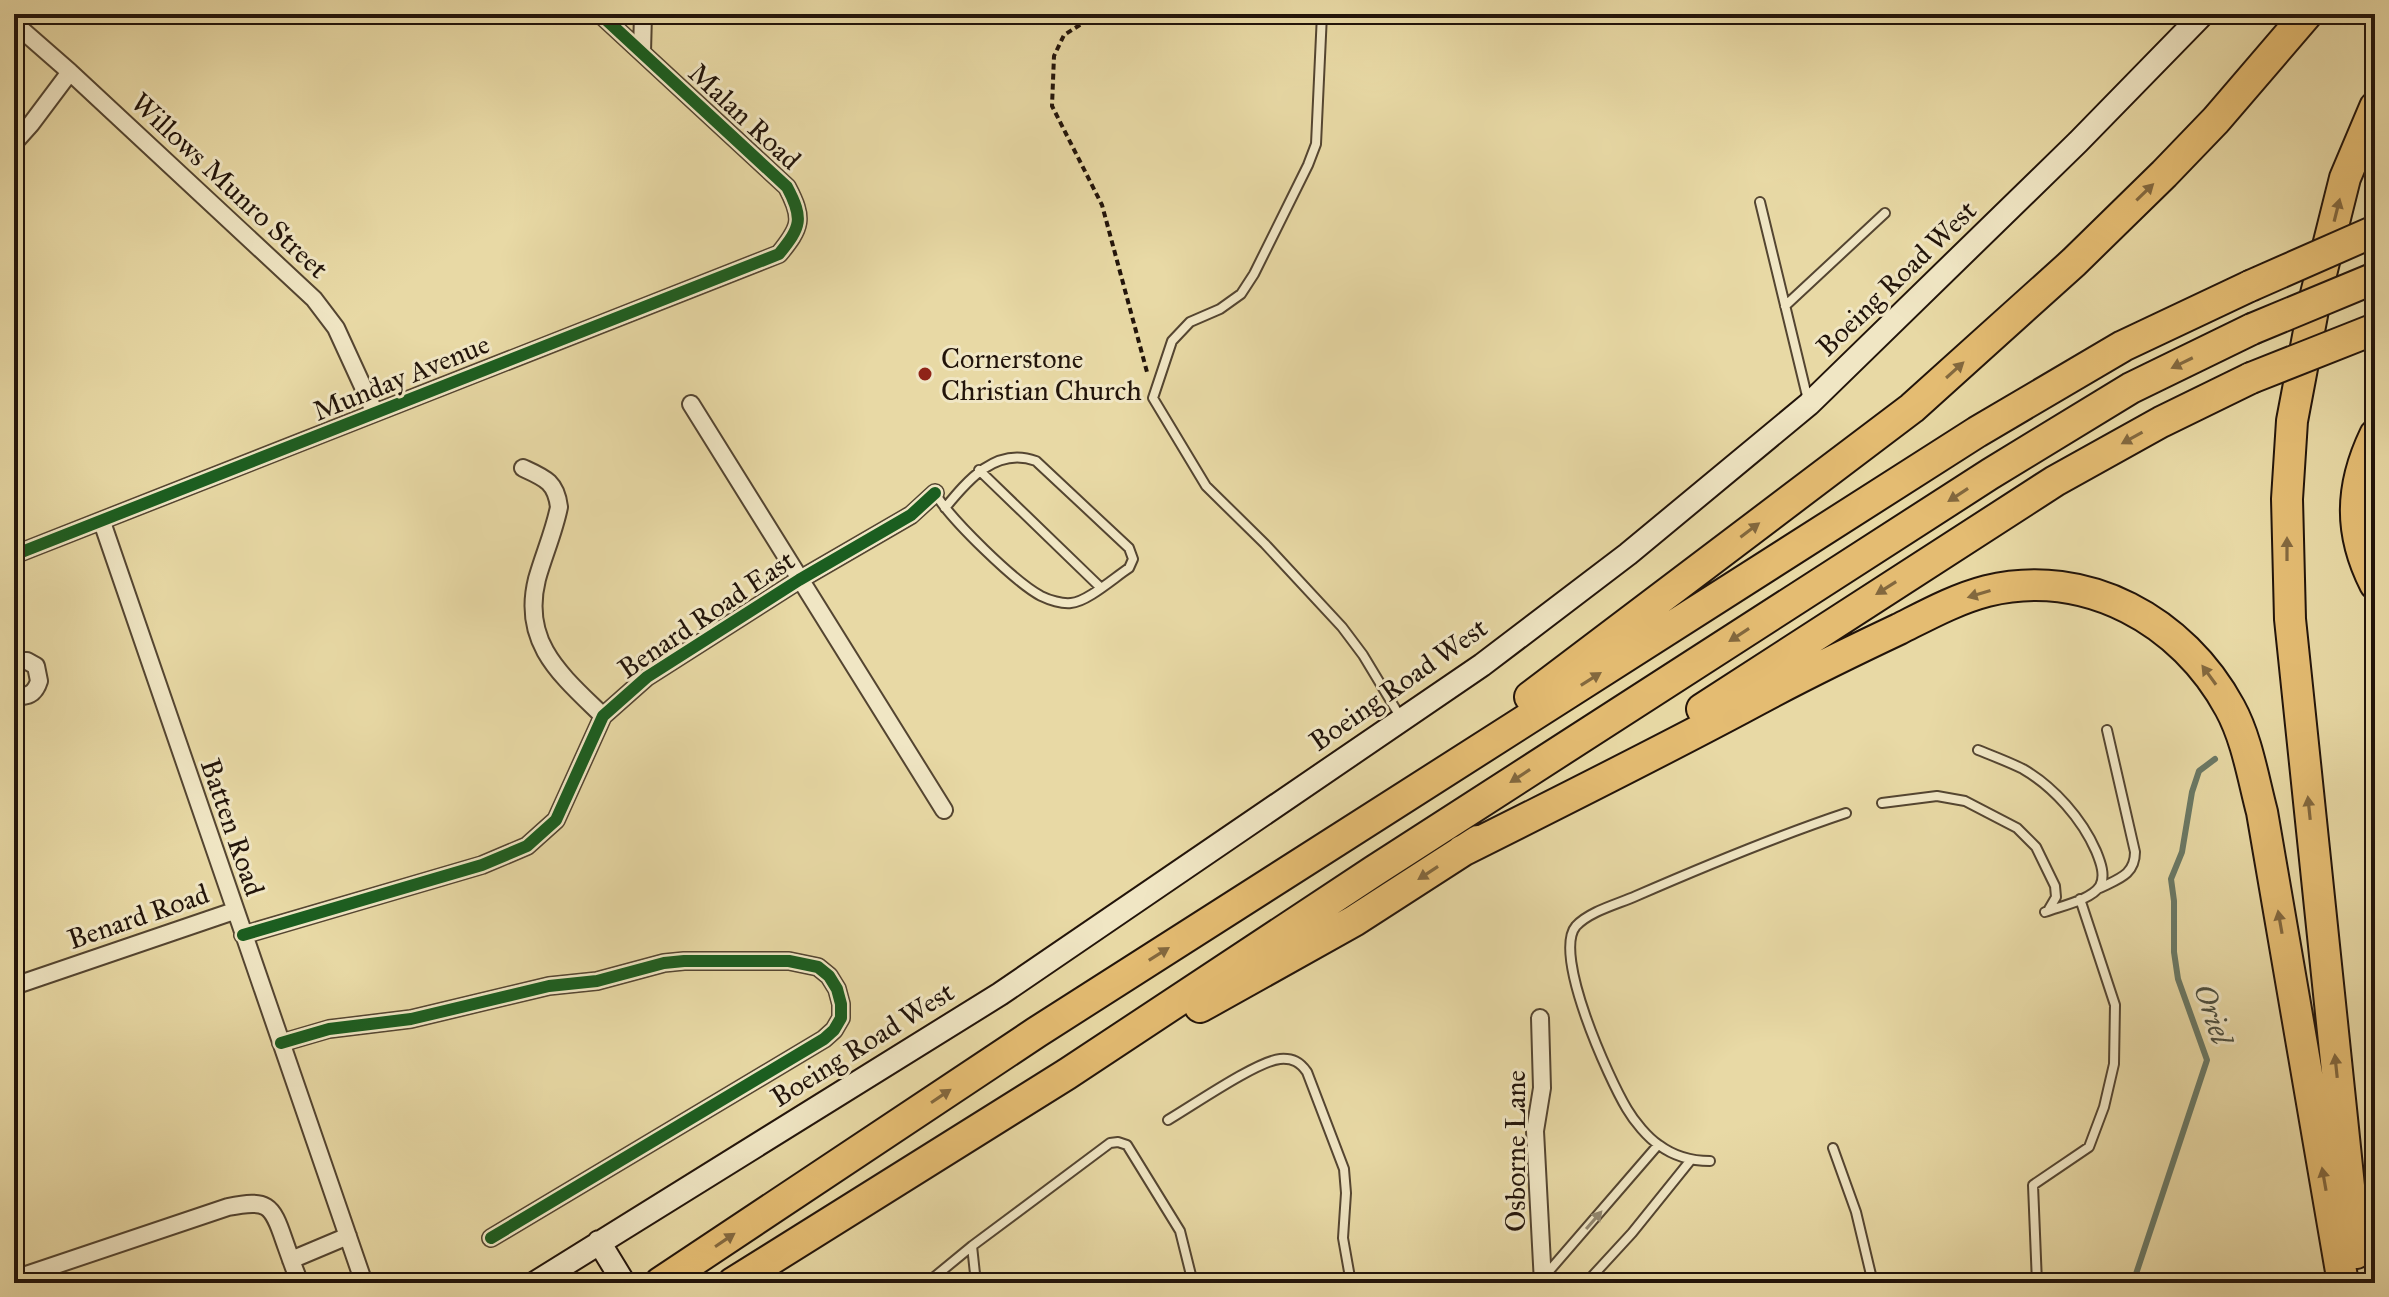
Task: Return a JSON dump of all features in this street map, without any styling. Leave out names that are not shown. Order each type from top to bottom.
[{"type":"highway","points":[[1353,831],[1912,408],[2074,262],[2164,174],[2216,120],[2307,14]]},
{"type":"highway","points":[[2359,1283],[2290,619],[2287,499],[2292,421],[2316,294],[2345,178],[2375,107]]},
{"type":"highway","points":[[661,1283],[1037,1032],[1977,432],[2123,346],[2375,231]]},
{"type":"highway","points":[[733,1283],[1067,1074],[1374,871],[1990,474],[2131,388],[2252,329],[2375,278]]},
{"type":"highway","points":[[1067,1074],[1250,980],[1354,921],[1462,851],[1696,712],[2055,481],[2161,422],[2251,378],[2375,329]]},
{"type":"highway","points":[[2375,435],[2367,452],[2356,497],[2355,525],[2360,551],[2375,584]]},
{"type":"highway","points":[[1462,851],[1682,740],[1808,672],[1957,601],[2015,586],[2051,585],[2094,594],[2142,614],[2166,630],[2209,673],[2231,710],[2245,750],[2262,812],[2343,1283]]},
{"type":"highway","points":[[761,1283],[904,1177]]},
{"type":"main road","name":"Boeing Road West","points":[[535,1283],[1000,994],[1482,665],[1628,554],[1809,404],[2078,142],[2203,14]]},
{"type":"main road","points":[[599,1242],[620,1276]]},
{"type":"street","name":"Malan Road","points":[[600,14],[787,187],[797,206],[797,231]]},
{"type":"street","points":[[642,52],[643,14]]},
{"type":"street","name":"Willows Munro Street","points":[[14,23],[314,299],[336,328],[375,413]]},
{"type":"street","points":[[14,143],[70,72]]},
{"type":"street","name":"Munday Avenue","points":[[14,555],[779,254],[797,231]]},
{"type":"street","points":[[691,404],[944,810]]},
{"type":"street","points":[[523,468],[551,484],[557,493],[559,507],[534,596],[535,630],[544,653],[559,673],[603,716]]},
{"type":"street","name":"Benard Road East","points":[[243,935],[482,865],[527,846],[556,820],[603,716],[666,663],[911,515],[935,493]]},
{"type":"street","name":"Batten Road","points":[[102,522],[364,1283]]},
{"type":"street","points":[[14,661],[27,661],[36,666],[39,681],[33,693],[14,695]]},
{"type":"street","name":"Benard Road","points":[[14,986],[234,911]]},
{"type":"street","points":[[281,1043],[329,1029],[411,1019],[549,986],[597,981],[664,963],[789,961],[818,967],[829,976],[839,996],[841,1018],[824,1039],[491,1238]]},
{"type":"street","name":"Osborne Lane","points":[[1540,1018],[1542,1088],[1535,1131],[1543,1281]]},
{"type":"street","points":[[14,1279],[247,1203],[262,1205],[276,1216],[300,1283]]},
{"type":"street","points":[[291,1260],[348,1236]]},
{"type":"lane","points":[[1322,14],[1316,144],[1308,165],[1241,294],[1220,309],[1190,322],[1172,341],[1153,398],[1206,486],[1275,554],[1342,627],[1402,718]]},
{"type":"lane","points":[[1760,202],[1809,404]]},
{"type":"lane","points":[[1785,306],[1885,213]]},
{"type":"lane","points":[[935,493],[945,508],[994,557],[1040,595],[1072,603],[1083,599],[1129,568],[1133,559],[1129,548],[1036,461],[1015,457],[979,470],[945,508]]},
{"type":"lane","points":[[979,470],[1100,587]]},
{"type":"lane","points":[[1882,803],[1937,796],[1965,801],[2017,828],[2036,847],[2055,886],[2053,906],[2045,912],[2080,899],[2128,874],[2135,863],[2107,730]]},
{"type":"lane","points":[[1978,750],[2025,770],[2059,798],[2086,829],[2098,856],[2103,876],[2099,888]]},
{"type":"lane","points":[[1710,1161],[1690,1161],[1658,1145],[1628,1112],[1577,992],[1569,953],[1570,938],[1576,927],[1588,918],[1710,864],[1846,813]]},
{"type":"lane","points":[[2037,1283],[2033,1185],[2089,1147],[2104,1107],[2114,1064],[2115,1005],[2080,899]]},
{"type":"lane","points":[[1168,1120],[1266,1062],[1291,1059],[1300,1063],[1307,1072],[1344,1169],[1343,1238],[1350,1280],[1323,1283]]},
{"type":"lane","points":[[927,1283],[1110,1143],[1118,1142],[1127,1145],[1180,1231],[1193,1283]]},
{"type":"lane","points":[[1543,1281],[1658,1145]]},
{"type":"lane","points":[[1833,1148],[1856,1212],[1873,1283]]},
{"type":"lane","points":[[1586,1283],[1632,1233],[1690,1161]]},
{"type":"lane","points":[[972,1246],[976,1283]]},
{"type":"path","points":[[1097,14],[1064,35],[1054,56],[1052,106],[1102,205],[1153,398]]},
{"type":"waterway","name":"Oriel","points":[[2133,1283],[2207,1060],[2178,979],[2171,879],[2182,852],[2192,792],[2199,771],[2215,759]]},
{"type":"cycle path","points":[[14,555],[779,254],[792,237],[798,222],[796,207],[787,187],[600,14]]},
{"type":"cycle path","points":[[243,935],[482,865],[527,846],[556,820],[603,716],[647,677],[799,580],[911,515],[935,493]]},
{"type":"cycle path","points":[[281,1043],[329,1029],[411,1019],[549,986],[597,981],[664,963],[789,961],[818,967],[829,976],[837,989],[841,1018],[824,1039],[491,1238]]},
{"type":"place","name":"Cornerstone Christian Church","points":[[925,374]]}]
